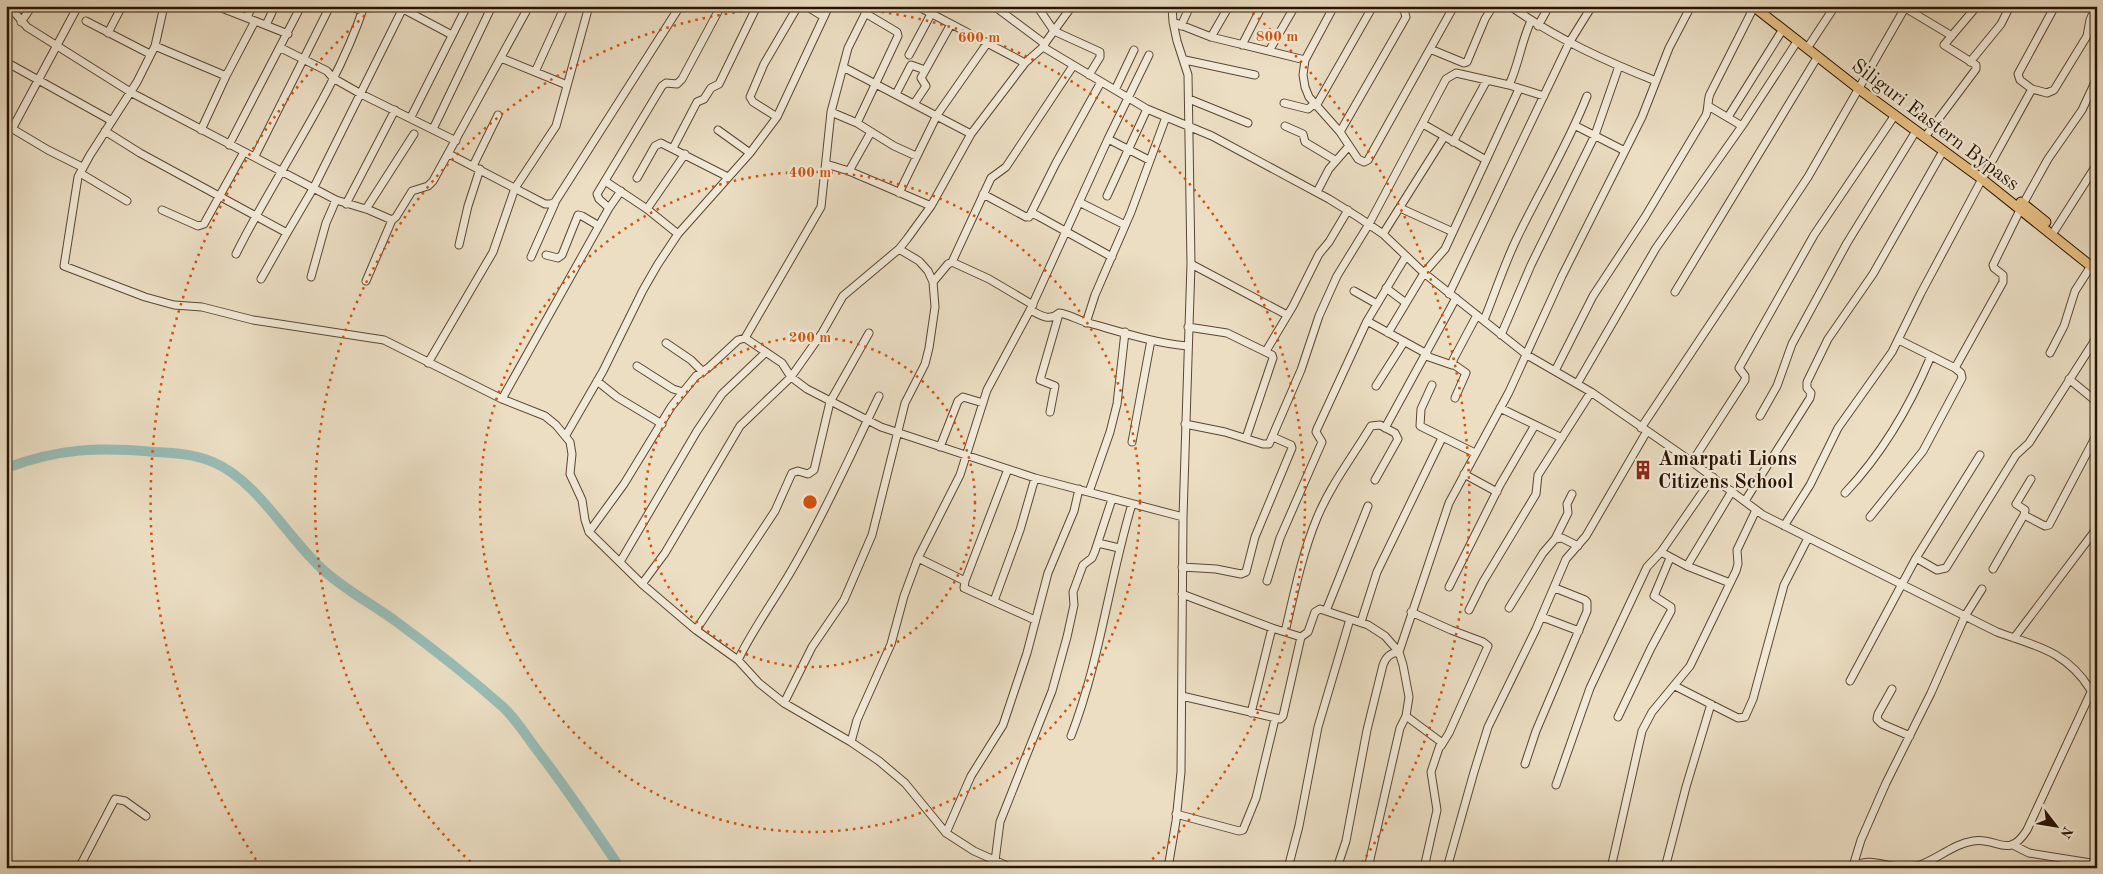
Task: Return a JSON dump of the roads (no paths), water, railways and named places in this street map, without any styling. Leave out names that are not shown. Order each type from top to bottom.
[{"type":"main road","name":"Siliguri Eastern Bypass","points":[[1754,6],[1818,56],[1928,133],[2095,264]]},
{"type":"main road","name":"Siliguri Eastern Bypass","points":[[1761,6],[1895,115],[1943,151],[1984,177]]},
{"type":"main road","name":"Siliguri Eastern Bypass","points":[[2022,207],[2055,230],[2095,264]]},
{"type":"street","points":[[9,6],[27,27],[132,92],[336,200],[366,209],[392,220]]},
{"type":"street","points":[[21,22],[32,6]]},
{"type":"street","points":[[78,6],[37,81],[9,127],[81,170],[126,201]]},
{"type":"street","points":[[108,33],[122,6]]},
{"type":"street","points":[[164,6],[155,46],[132,92],[81,170],[74,188],[64,266],[145,298],[174,305],[202,307],[253,320],[384,340],[502,399],[545,416],[566,435],[570,442],[572,454],[570,474],[582,500],[589,532],[642,584],[696,630],[738,660],[759,683],[784,703],[852,742],[879,760],[905,784],[946,833],[962,844],[1012,868]]},
{"type":"street","points":[[219,6],[288,34]]},
{"type":"street","points":[[247,18],[252,6]]},
{"type":"street","points":[[266,25],[274,6]]},
{"type":"street","points":[[229,145],[281,48],[301,6]]},
{"type":"street","points":[[255,156],[330,6]]},
{"type":"street","points":[[236,254],[255,216],[334,78],[363,9],[350,6]]},
{"type":"street","points":[[411,117],[467,6]]},
{"type":"street","points":[[434,129],[492,6]]},
{"type":"street","points":[[366,281],[392,220],[412,191],[431,184],[529,6]]},
{"type":"street","points":[[535,72],[565,6]]},
{"type":"street","points":[[428,363],[490,256],[515,188],[556,126],[589,6]]},
{"type":"street","points":[[531,257],[555,202],[680,6]]},
{"type":"street","points":[[609,208],[597,196],[605,181],[662,86],[666,83],[677,84],[682,79],[721,6]]},
{"type":"street","points":[[672,148],[697,102],[704,99],[710,88],[719,84],[757,6]]},
{"type":"street","points":[[777,117],[753,102],[750,97],[764,64],[798,6]]},
{"type":"street","points":[[806,6],[824,17]]},
{"type":"street","points":[[566,435],[598,381],[643,290],[678,234],[750,153],[777,117],[829,6]]},
{"type":"street","points":[[917,6],[1025,63]]},
{"type":"street","points":[[994,6],[1074,66],[1127,98],[1147,109],[1190,125],[1348,210],[1383,234],[1424,273],[1527,355],[1591,392],[1713,477],[1756,510],[1902,586],[2014,638],[2029,641],[2050,651],[2070,665],[2094,687],[2097,703]]},
{"type":"street","points":[[1037,6],[1054,31],[1100,52],[1100,56],[1089,75]]},
{"type":"street","points":[[642,584],[665,553],[740,426],[791,377],[822,334],[843,296],[899,249],[931,206],[971,134],[1025,63],[1044,45],[1072,6]]},
{"type":"street","points":[[1168,868],[1181,772],[1182,517],[1191,264],[1188,76],[1177,41],[1172,6]]},
{"type":"street","points":[[1181,26],[1190,6]]},
{"type":"street","points":[[1211,38],[1228,6]]},
{"type":"street","points":[[1242,45],[1262,6]]},
{"type":"street","points":[[1269,52],[1295,6]]},
{"type":"street","points":[[1334,6],[1305,60],[1303,75],[1305,87],[1315,105],[1340,132],[1358,159],[1364,162],[1368,160],[1454,6]]},
{"type":"street","points":[[1284,103],[1306,109],[1315,105],[1373,6]]},
{"type":"street","points":[[1340,132],[1406,16],[1408,9],[1398,6]]},
{"type":"street","points":[[1430,49],[1464,63],[1467,62],[1485,19],[1493,6]]},
{"type":"street","points":[[1510,6],[1538,26],[1569,43],[1619,66],[1656,80]]},
{"type":"street","points":[[1538,26],[1549,6]]},
{"type":"street","points":[[1385,428],[1427,354],[1569,43],[1592,6]]},
{"type":"street","points":[[1399,652],[1449,503],[1527,355],[1562,276],[1625,151],[1676,31],[1690,6]]},
{"type":"street","points":[[1742,126],[1710,107],[1708,100],[1754,6]]},
{"type":"street","points":[[1810,44],[1835,6]]},
{"type":"street","points":[[1928,133],[1976,69],[1976,65],[1945,46],[1977,6]]},
{"type":"street","points":[[1970,62],[2001,24],[2010,6]]},
{"type":"street","points":[[2055,6],[2018,74],[2020,80],[2032,89],[2047,93],[2054,90],[2087,36],[2090,20],[2096,6]]},
{"type":"street","points":[[1447,868],[1486,733],[1542,617],[1566,559],[1586,536],[1644,430],[1808,177],[1904,7],[1952,36]]},
{"type":"street","points":[[261,279],[314,187],[404,8],[452,35]]},
{"type":"street","points":[[589,532],[624,484],[662,424],[696,376],[703,372],[738,340],[745,338],[819,212],[822,202],[831,112],[848,48],[868,10],[898,34],[857,123]]},
{"type":"street","points":[[909,54],[931,14]]},
{"type":"street","points":[[86,21],[150,54]]},
{"type":"street","points":[[201,130],[226,76],[255,21]]},
{"type":"street","points":[[1509,85],[1531,21]]},
{"type":"street","points":[[1173,22],[1211,38],[1305,60]]},
{"type":"street","points":[[914,104],[926,86],[920,79],[951,24]]},
{"type":"street","points":[[1728,117],[1783,29]]},
{"type":"street","points":[[1578,384],[1656,248],[1742,126],[1798,40]]},
{"type":"street","points":[[899,193],[937,115],[988,42]]},
{"type":"street","points":[[155,46],[226,76]]},
{"type":"street","points":[[281,48],[327,71],[334,78],[361,94],[411,117],[456,141]]},
{"type":"street","points":[[1115,90],[1134,50]]},
{"type":"street","points":[[852,742],[858,720],[891,644],[904,596],[918,558],[960,475],[992,381],[1032,307],[1108,138],[1149,55]]},
{"type":"street","points":[[1675,292],[1818,56]]},
{"type":"street","points":[[501,58],[567,85]]},
{"type":"street","points":[[1184,60],[1255,75]]},
{"type":"street","points":[[6,62],[37,81],[112,121]]},
{"type":"street","points":[[896,94],[911,65],[925,70]]},
{"type":"street","points":[[933,282],[948,264],[952,262],[992,178],[1006,167],[1074,66]]},
{"type":"street","points":[[1501,335],[1534,257],[1595,135],[1619,66]]},
{"type":"street","points":[[843,67],[971,134]]},
{"type":"street","points":[[1185,424],[1269,444],[1301,370],[1328,295],[1337,276],[1369,224],[1446,79],[1451,74],[1456,72],[1544,96]]},
{"type":"street","points":[[1954,368],[2003,282],[2003,275],[1993,265],[2048,159],[2082,110],[2097,78]]},
{"type":"street","points":[[1453,142],[1487,80]]},
{"type":"street","points":[[1029,217],[1056,163],[1101,82]]},
{"type":"street","points":[[1388,333],[1424,273],[1445,249],[1519,88]]},
{"type":"street","points":[[1784,526],[1810,485],[1838,428],[1875,378],[1899,340],[1924,286],[2032,89]]},
{"type":"street","points":[[1484,320],[1516,239],[1576,126],[1587,96]]},
{"type":"street","points":[[1189,99],[1248,123]]},
{"type":"street","points":[[1554,371],[1593,296],[1645,217],[1710,107]]},
{"type":"street","points":[[1107,196],[1130,150],[1147,109]]},
{"type":"street","points":[[346,204],[395,110]]},
{"type":"street","points":[[831,112],[857,123],[900,149],[916,156]]},
{"type":"street","points":[[459,245],[476,168],[498,115]]},
{"type":"street","points":[[1692,462],[1746,380],[1739,368],[1814,235],[1895,115]]},
{"type":"street","points":[[1086,323],[1095,296],[1126,225],[1166,117]]},
{"type":"street","points":[[1423,124],[1486,160]]},
{"type":"street","points":[[1284,126],[1303,134],[1305,142],[1335,160]]},
{"type":"street","points":[[1576,126],[1625,151]]},
{"type":"street","points":[[718,130],[750,153]]},
{"type":"street","points":[[105,131],[140,153],[286,234]]},
{"type":"street","points":[[1760,416],[1776,386],[1792,344],[1847,243],[1916,131]]},
{"type":"street","points":[[849,171],[871,132]]},
{"type":"street","points":[[366,209],[414,134]]},
{"type":"street","points":[[1383,234],[1444,137]]},
{"type":"street","points":[[1108,138],[1149,160]]},
{"type":"street","points":[[637,178],[658,143],[685,154],[728,177]]},
{"type":"street","points":[[1317,192],[1335,160],[1349,146]]},
{"type":"street","points":[[1745,500],[1810,398],[1811,393],[1806,386],[1807,382],[1825,345],[1873,274],[1943,151]]},
{"type":"street","points":[[162,210],[202,225],[244,152]]},
{"type":"street","points":[[449,154],[544,204],[555,202]]},
{"type":"street","points":[[647,209],[685,154]]},
{"type":"street","points":[[826,164],[849,171],[931,206]]},
{"type":"street","points":[[2055,230],[2097,164]]},
{"type":"street","points":[[605,181],[647,209],[678,234]]},
{"type":"street","points":[[502,399],[609,208],[621,191]]},
{"type":"street","points":[[983,194],[1029,217]]},
{"type":"street","points":[[311,277],[320,241],[336,200]]},
{"type":"street","points":[[1079,202],[1126,225]]},
{"type":"street","points":[[1400,208],[1453,232]]},
{"type":"street","points":[[1266,351],[1318,254],[1329,242],[1348,210]]},
{"type":"street","points":[[1029,217],[1034,214],[1112,257]]},
{"type":"street","points":[[546,255],[558,258],[562,255],[578,215],[599,226]]},
{"type":"street","points":[[784,703],[812,647],[844,600],[872,535],[905,403],[925,364],[936,307],[933,282],[928,270],[919,261],[899,249]]},
{"type":"street","points":[[1267,581],[1280,538],[1322,442],[1322,439],[1316,432],[1367,321],[1406,256]]},
{"type":"street","points":[[952,262],[989,279],[1049,319],[1059,314],[1151,340],[1187,346]]},
{"type":"street","points":[[1191,264],[1287,315]]},
{"type":"street","points":[[2050,353],[2064,326],[2075,290],[2095,264]]},
{"type":"street","points":[[1386,288],[1406,303]]},
{"type":"street","points":[[1354,291],[1377,304]]},
{"type":"street","points":[[1050,412],[1055,386],[1040,380],[1059,314]]},
{"type":"street","points":[[1454,398],[1466,373],[1453,364],[1453,360],[1477,315]]},
{"type":"street","points":[[1367,321],[1427,354],[1426,356],[1452,365]]},
{"type":"street","points":[[1188,327],[1227,333],[1266,351],[1273,358],[1246,438]]},
{"type":"street","points":[[1089,492],[1110,432],[1117,404],[1125,332]]},
{"type":"street","points":[[696,630],[774,511],[792,473],[798,471],[808,474],[814,470],[830,402],[869,333]]},
{"type":"street","points":[[745,338],[782,363],[791,377],[807,389],[867,421],[897,433],[1035,478],[1182,517]]},
{"type":"street","points":[[1132,442],[1151,340]]},
{"type":"street","points":[[1870,517],[1913,465],[1933,433],[1962,378],[1961,373],[1954,368],[1899,340]]},
{"type":"street","points":[[1916,558],[1937,570],[1946,568],[2018,451],[2029,443],[2094,340]]},
{"type":"street","points":[[1376,386],[1404,342]]},
{"type":"street","points":[[666,343],[691,360],[703,372]]},
{"type":"street","points":[[620,562],[697,431],[722,394],[765,353]]},
{"type":"street","points":[[1845,494],[1874,460],[1912,398],[1931,356]]},
{"type":"street","points":[[637,366],[673,389],[684,392]]},
{"type":"street","points":[[2069,379],[2097,402]]},
{"type":"street","points":[[598,381],[617,397],[662,424]]},
{"type":"street","points":[[1432,385],[1421,410],[1419,422],[1422,428],[1475,453]]},
{"type":"street","points":[[1469,610],[1483,582],[1534,498],[1538,475],[1591,392]]},
{"type":"street","points":[[738,660],[752,632],[795,565],[834,491],[879,396]]},
{"type":"street","points":[[940,447],[958,401],[963,397],[983,403]]},
{"type":"street","points":[[1500,408],[1562,438]]},
{"type":"street","points":[[1285,632],[1309,540],[1326,499],[1371,426],[1380,425],[1395,433],[1398,439],[1375,480]]},
{"type":"street","points":[[1449,587],[1496,492],[1535,425]]},
{"type":"street","points":[[2024,515],[2048,526],[2097,434]]},
{"type":"street","points":[[1182,567],[1216,569],[1241,574],[1246,572],[1255,537],[1292,448],[1291,445],[1273,437]]},
{"type":"street","points":[[1360,622],[1377,572],[1442,438]]},
{"type":"street","points":[[1850,681],[1916,558],[1980,456]]},
{"type":"street","points":[[1008,469],[964,588],[1035,620]]},
{"type":"street","points":[[1464,474],[1496,492]]},
{"type":"street","points":[[1556,785],[1602,658],[1647,567],[1661,552],[1713,477]]},
{"type":"street","points":[[994,601],[1020,530],[1035,478]]},
{"type":"street","points":[[1993,569],[2024,515],[2025,510],[2016,504],[2031,479]]},
{"type":"street","points":[[946,833],[971,776],[1003,725],[1027,653],[1048,573],[1074,511],[1079,489]]},
{"type":"street","points":[[1687,566],[1732,491]]},
{"type":"street","points":[[1509,608],[1543,553],[1555,539],[1568,512],[1567,504],[1572,494]]},
{"type":"street","points":[[995,861],[1000,822],[1052,691],[1074,605],[1073,592],[1083,565],[1092,558],[1112,499]]},
{"type":"street","points":[[1071,736],[1089,682],[1119,548],[1132,504]]},
{"type":"street","points":[[1326,611],[1368,506]]},
{"type":"street","points":[[1611,868],[1642,731],[1652,712],[1690,666],[1730,583],[1738,564],[1737,550],[1756,510]]},
{"type":"street","points":[[2014,638],[2097,528]]},
{"type":"street","points":[[1555,539],[1562,538],[1578,546]]},
{"type":"street","points":[[1675,686],[1741,719],[1749,713],[1784,585],[1808,538]]},
{"type":"street","points":[[1098,543],[1119,548]]},
{"type":"street","points":[[1661,552],[1687,566],[1730,583]]},
{"type":"street","points":[[918,558],[965,581]]},
{"type":"street","points":[[1618,718],[1651,648],[1672,611],[1669,605],[1654,596],[1670,558]]},
{"type":"street","points":[[1525,764],[1543,713],[1587,611],[1587,602],[1555,588]]},
{"type":"street","points":[[1851,867],[1864,832],[1931,693],[1965,616],[1982,589]]},
{"type":"street","points":[[1182,594],[1301,637]]},
{"type":"street","points":[[1182,696],[1280,719],[1283,716],[1301,637],[1308,632],[1315,612],[1318,610],[1326,611],[1360,622],[1385,636],[1399,652],[1409,697],[1406,716],[1398,736],[1368,868]]},
{"type":"street","points":[[1411,612],[1484,642],[1488,646],[1449,733],[1441,746],[1431,772],[1438,810],[1424,868]]},
{"type":"street","points":[[1542,617],[1579,631]]},
{"type":"street","points":[[1288,868],[1299,826],[1318,726],[1350,619]]},
{"type":"street","points":[[1251,713],[1272,628]]},
{"type":"street","points":[[1337,868],[1346,841],[1367,730],[1382,665],[1393,652],[1399,652]]},
{"type":"street","points":[[2019,849],[2018,842],[2027,830],[2094,687]]},
{"type":"street","points":[[1892,689],[1877,719],[1882,724],[1910,736]]},
{"type":"street","points":[[1665,868],[1686,787],[1711,704]]},
{"type":"street","points":[[1406,716],[1439,739],[1441,746]]},
{"type":"street","points":[[1176,814],[1239,831],[1243,830],[1256,798],[1275,719]]},
{"type":"street","points":[[79,868],[115,799],[125,801],[146,816]]},
{"type":"street","points":[[1851,867],[1865,861],[1892,866],[1914,867],[1971,841],[2097,864]]},
{"type":"waterway","points":[[6,468],[44,456],[62,453],[115,450],[192,456],[206,459],[229,470],[257,495],[307,554],[329,575],[422,641],[508,712],[561,782],[620,868]]},
{"type":"place","name":"Amarpati Lions Citizens School","points":[[1643,470]]}]
